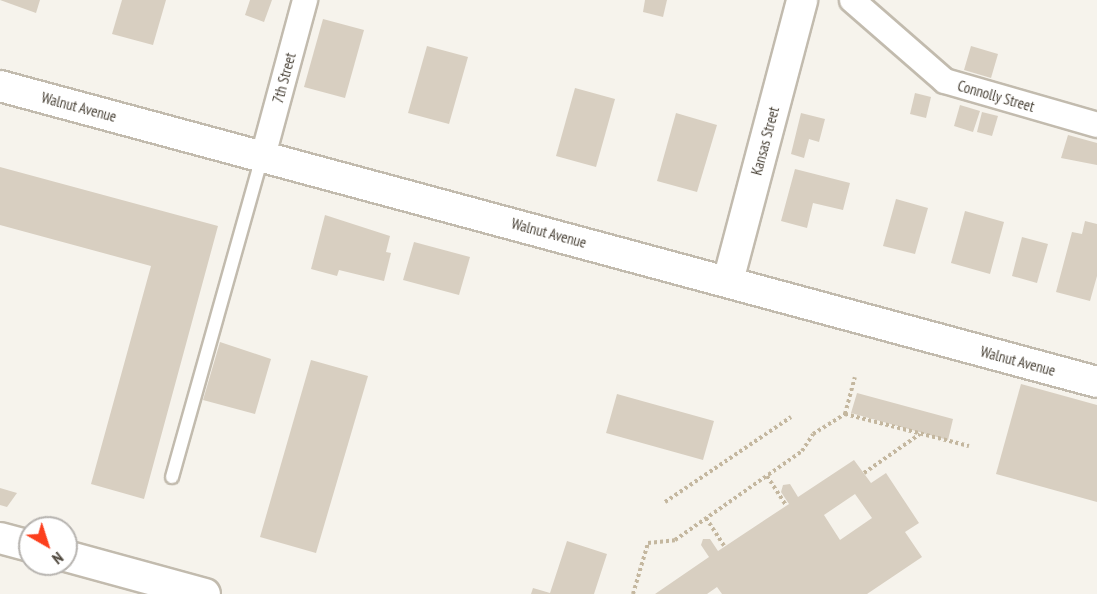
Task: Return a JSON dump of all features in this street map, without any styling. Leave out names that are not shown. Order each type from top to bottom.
[{"type":"street","name":"7th Street","points":[[263,156],[305,0]]},
{"type":"street","name":"Kansas Street","points":[[728,281],[802,0]]},
{"type":"street","name":"Connolly Street","points":[[852,0],[945,81],[1097,124]]},
{"type":"street","name":"Walnut Avenue","points":[[0,86],[1097,382]]},
{"type":"street","points":[[0,538],[18,543]]},
{"type":"street","points":[[78,562],[115,582],[205,594]]},
{"type":"lane","points":[[172,477],[263,156]]},
{"type":"path","points":[[633,594],[648,543],[675,540],[802,452],[813,434],[845,414],[855,377]]},
{"type":"path","points":[[845,414],[969,446]]},
{"type":"path","points":[[665,502],[791,417]]},
{"type":"path","points":[[864,473],[920,434]]},
{"type":"path","points":[[767,476],[786,505]]},
{"type":"path","points":[[706,518],[724,546]]},
{"type":"building","points":[[0,0],[40,0],[36,13]]},
{"type":"building","points":[[122,0],[166,0],[153,45],[112,34]]},
{"type":"building","points":[[250,0],[272,0],[264,22],[245,15]]},
{"type":"building","points":[[645,0],[667,0],[663,17],[643,12]]},
{"type":"building","points":[[323,19],[364,30],[345,98],[304,87]]},
{"type":"building","points":[[427,46],[468,57],[449,124],[408,113]]},
{"type":"building","points":[[971,46],[998,54],[991,78],[964,70]]},
{"type":"building","points":[[575,88],[615,99],[596,167],[556,156]]},
{"type":"building","points":[[915,93],[931,97],[926,118],[910,114]]},
{"type":"building","points":[[960,105],[980,111],[973,132],[954,126]]},
{"type":"building","points":[[982,112],[998,116],[992,136],[977,132]]},
{"type":"building","points":[[676,113],[717,125],[697,192],[657,181]]},
{"type":"building","points":[[801,113],[825,119],[819,142],[809,139],[804,158],[791,154]]},
{"type":"building","points":[[1068,135],[1097,143],[1097,165],[1061,158]]},
{"type":"building","points":[[0,167],[218,226],[144,499],[91,484],[151,266],[0,225]]},
{"type":"building","points":[[795,169],[850,183],[843,210],[813,203],[807,228],[781,221]]},
{"type":"building","points":[[896,199],[928,208],[915,254],[883,246]]},
{"type":"building","points":[[965,211],[1004,222],[990,274],[951,263]]},
{"type":"building","points":[[325,215],[390,236],[386,252],[391,253],[384,281],[339,270],[337,276],[311,269]]},
{"type":"building","points":[[1085,221],[1097,224],[1097,276],[1090,301],[1056,292],[1072,232],[1082,234]]},
{"type":"building","points":[[1022,237],[1048,244],[1037,283],[1012,276]]},
{"type":"building","points":[[414,242],[470,257],[459,295],[403,280]]},
{"type":"building","points":[[220,342],[271,359],[255,414],[203,400]]},
{"type":"building","points":[[311,360],[368,376],[316,553],[260,537]]},
{"type":"building","points":[[1021,384],[1097,405],[1097,502],[996,474]]},
{"type":"building","points":[[857,393],[953,419],[948,440],[851,413]]},
{"type":"building","points":[[617,394],[714,421],[703,460],[606,433]]},
{"type":"building","points":[[854,460],[871,483],[886,473],[919,523],[905,532],[922,557],[867,594],[722,594],[717,587],[707,594],[655,594],[709,557],[701,545],[703,539],[710,539],[718,551],[789,504],[781,492],[783,485],[790,484],[798,497]],"holes":[[[855,494],[872,518],[840,540],[824,515]]]},
{"type":"building","points":[[0,488],[17,493],[7,507],[0,505]]},
{"type":"building","points":[[567,541],[607,554],[594,594],[531,594],[533,588],[550,593]]}]
